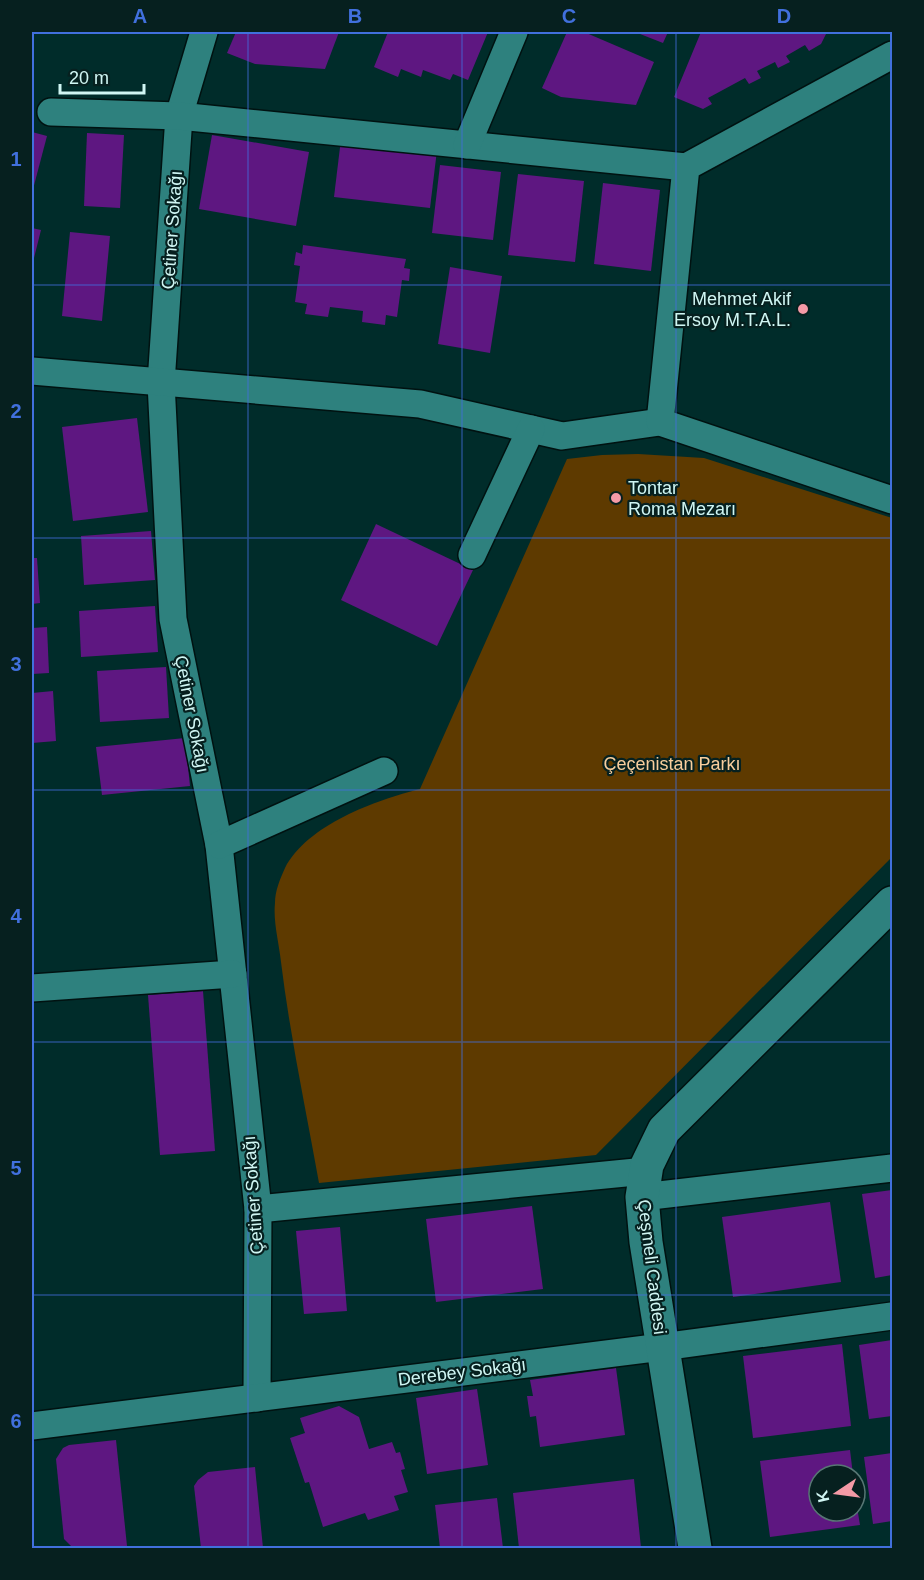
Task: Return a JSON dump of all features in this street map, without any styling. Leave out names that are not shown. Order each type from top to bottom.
[{"type":"street","name":"Çetiner Sokağı","points":[[204,32],[179,116],[161,383],[173,619],[219,845],[258,1209],[257,1398]]},
{"type":"street","points":[[467,145],[514,32]]},
{"type":"street","points":[[51,112],[179,116],[686,167],[892,55]]},
{"type":"street","points":[[660,422],[686,167]]},
{"type":"street","points":[[32,371],[420,404],[561,436],[660,422],[892,500]]},
{"type":"street","points":[[472,555],[531,429]]},
{"type":"street","points":[[219,845],[384,771]]},
{"type":"street","name":"Çeşmeli Caddesi","points":[[695,1548],[646,1242],[644,1184],[646,1165],[664,1130],[892,903]]},
{"type":"street","points":[[32,988],[233,974]]},
{"type":"street","points":[[258,1209],[892,1168]]},
{"type":"street","name":"Derebey Sokağı","points":[[32,1426],[892,1316]]},
{"type":"green space","name":"Çeçenistan Parkı","points":[[638,454],[704,458],[892,518],[892,857],[596,1155],[319,1183],[275,925],[276,894],[283,872],[295,853],[309,839],[344,816],[383,800],[420,789],[567,459]]},
{"type":"building","points":[[236,32],[339,32],[325,69],[255,64],[227,53]]},
{"type":"building","points":[[388,32],[488,32],[468,80],[453,74],[450,80],[423,70],[421,77],[401,69],[398,77],[374,67]]},
{"type":"building","points":[[567,32],[584,32],[654,62],[636,105],[561,97],[542,88]]},
{"type":"building","points":[[635,32],[668,32],[663,43]]},
{"type":"building","points":[[701,32],[827,32],[821,44],[809,51],[805,45],[786,56],[790,62],[778,68],[775,62],[757,71],[761,78],[749,84],[745,78],[708,98],[712,104],[703,109],[674,97]]},
{"type":"building","points":[[32,132],[47,136],[32,193]]},
{"type":"building","points":[[87,133],[124,135],[120,208],[84,206]]},
{"type":"building","points":[[212,135],[309,152],[296,226],[199,209]]},
{"type":"building","points":[[341,139],[437,150],[430,208],[334,197]]},
{"type":"building","points":[[440,165],[501,172],[493,240],[432,233]]},
{"type":"building","points":[[518,174],[584,181],[575,262],[508,255]]},
{"type":"building","points":[[603,183],[660,190],[651,271],[594,264]]},
{"type":"building","points":[[32,228],[41,230],[32,266]]},
{"type":"building","points":[[70,232],[110,236],[102,321],[62,316]]},
{"type":"building","points":[[303,245],[406,259],[404,268],[410,269],[409,281],[402,280],[397,317],[386,315],[385,325],[362,322],[363,311],[330,307],[328,317],[305,314],[307,304],[295,302],[300,266],[294,265],[296,252],[302,254]]},
{"type":"building","points":[[450,267],[502,276],[490,353],[438,344]]},
{"type":"building","points":[[137,418],[148,512],[73,521],[62,427]]},
{"type":"building","points":[[376,524],[473,570],[437,646],[341,600]]},
{"type":"building","points":[[151,531],[155,580],[84,585],[81,536]]},
{"type":"building","points":[[32,558],[37,558],[40,603],[32,604]]},
{"type":"building","points":[[155,606],[158,652],[81,657],[79,611]]},
{"type":"building","points":[[47,627],[49,673],[32,674],[32,628]]},
{"type":"building","points":[[166,667],[169,718],[100,722],[97,671]]},
{"type":"building","points":[[53,691],[56,741],[32,743],[32,693]]},
{"type":"building","points":[[185,738],[190,786],[102,795],[96,747]]},
{"type":"building","points":[[203,991],[215,1151],[160,1155],[148,995]]},
{"type":"building","points":[[892,1190],[892,1275],[875,1278],[862,1194]]},
{"type":"building","points":[[830,1202],[841,1282],[733,1297],[722,1217]]},
{"type":"building","points":[[532,1206],[543,1289],[436,1302],[426,1219]]},
{"type":"building","points":[[340,1227],[347,1311],[304,1314],[296,1231]]},
{"type":"building","points":[[892,1340],[892,1416],[869,1419],[859,1345]]},
{"type":"building","points":[[842,1344],[851,1426],[753,1438],[743,1356]]},
{"type":"building","points":[[616,1368],[625,1435],[540,1447],[536,1416],[530,1417],[527,1396],[533,1396],[530,1380]]},
{"type":"building","points":[[477,1389],[488,1465],[427,1474],[416,1398]]},
{"type":"building","points":[[339,1406],[359,1417],[369,1449],[392,1442],[396,1453],[400,1452],[405,1469],[401,1470],[408,1492],[394,1496],[399,1510],[368,1520],[365,1513],[323,1527],[309,1482],[305,1483],[290,1438],[305,1433],[300,1418]]},
{"type":"building","points":[[116,1440],[127,1546],[73,1548],[64,1539],[56,1459],[63,1448],[69,1445]]},
{"type":"building","points":[[850,1450],[852,1463],[807,1463],[807,1523],[860,1523],[860,1525],[770,1537],[760,1461]]},
{"type":"building","points":[[892,1453],[892,1521],[873,1524],[867,1463],[865,1463],[864,1457]]},
{"type":"building","points":[[255,1467],[263,1548],[201,1548],[194,1486],[198,1480],[208,1472]]},
{"type":"building","points":[[634,1479],[641,1548],[519,1548],[513,1493]]},
{"type":"building","points":[[497,1498],[503,1548],[440,1548],[435,1505]]},
{"type":"place","name":"Mehmet Akif Ersoy M.T.A.L.","points":[[803,309]]},
{"type":"place","name":"Tontar Roma Mezarı","points":[[616,498]]}]
